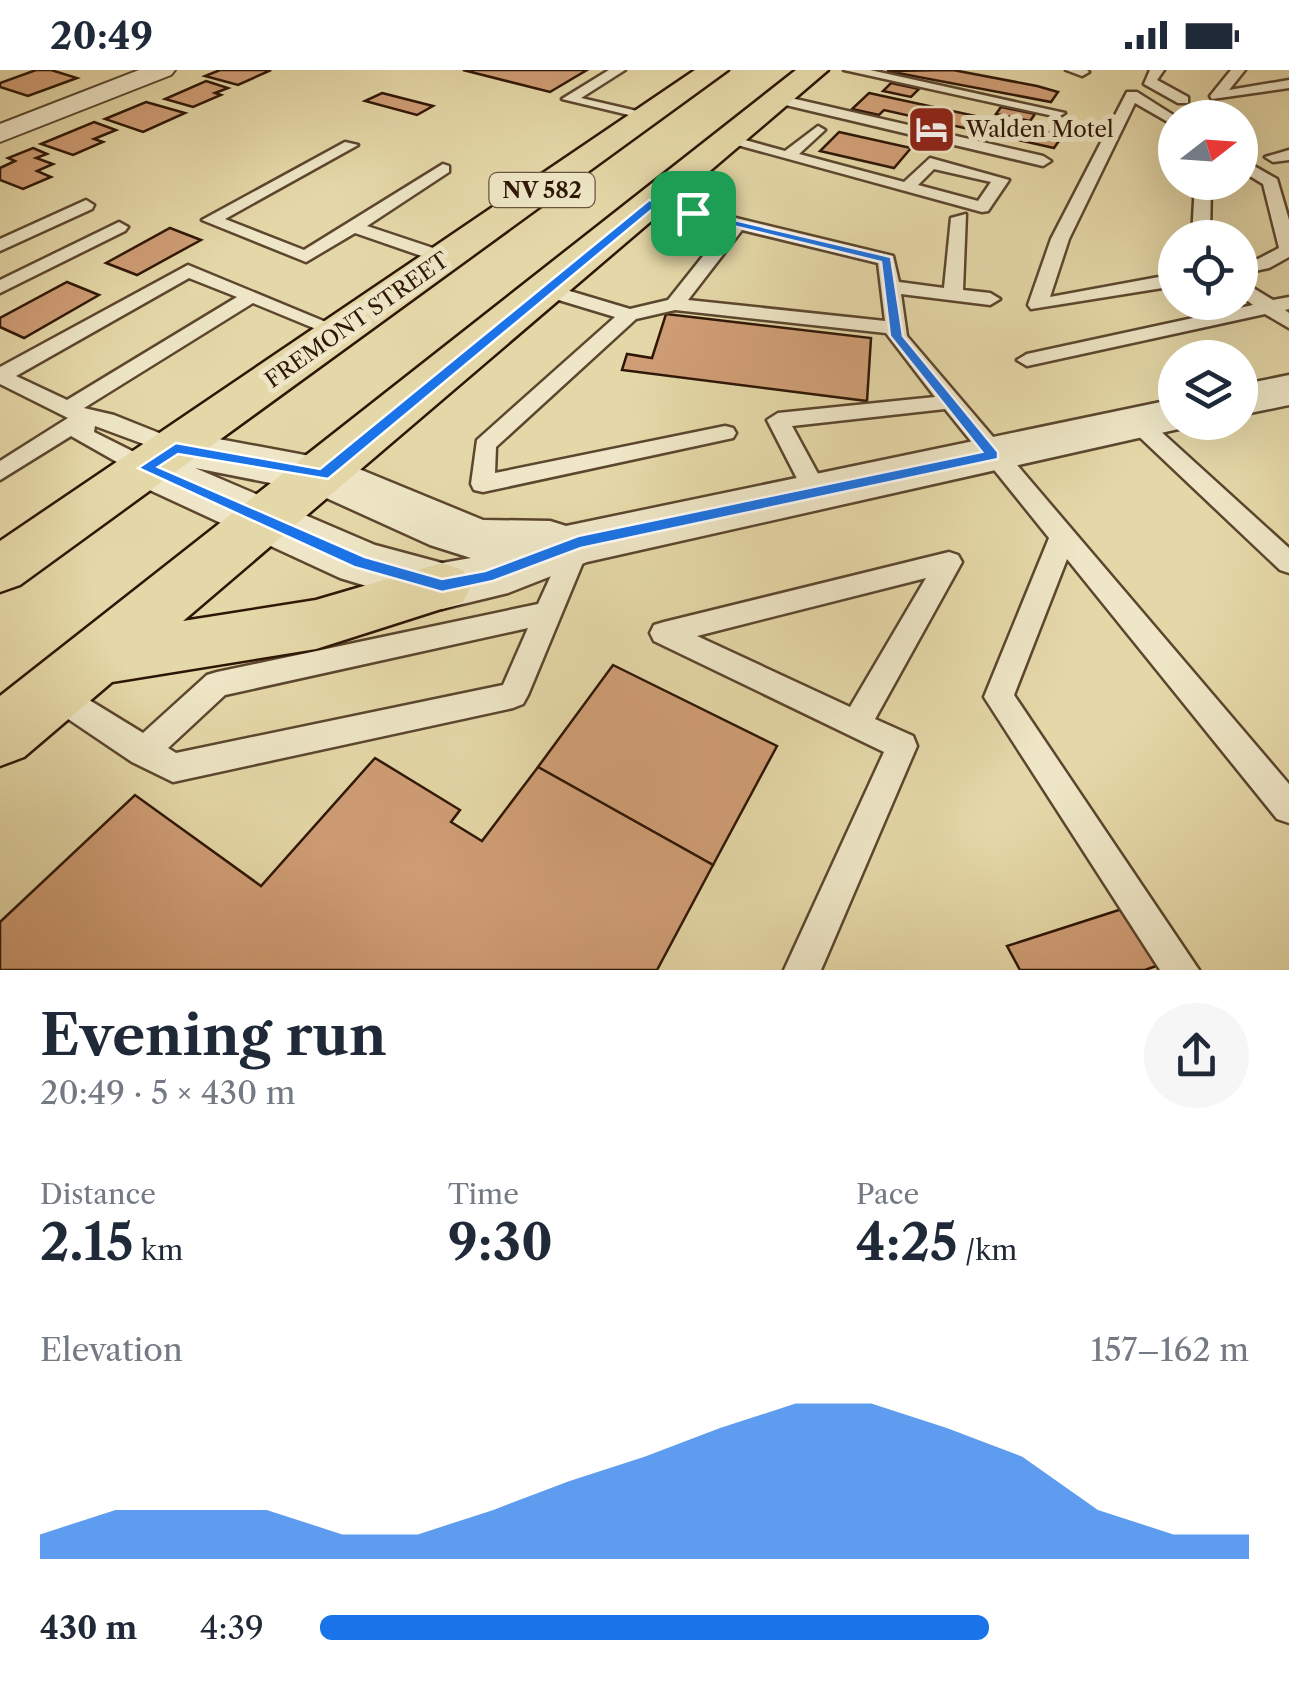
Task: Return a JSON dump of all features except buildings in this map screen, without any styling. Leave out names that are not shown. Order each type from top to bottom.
[{"type":"main road","name":"FREMONT STREET","points":[[0,570],[714,70]]},
{"type":"main road","name":"NV 582","points":[[0,736],[653,203],[730,137],[775,85],[814,70]]},
{"type":"main road","points":[[74,676],[389,608],[442,586]]},
{"type":"street","points":[[0,134],[162,70]]},
{"type":"street","points":[[1258,396],[1289,390]]},
{"type":"street","points":[[161,458],[266,521],[360,562],[442,586],[486,577],[578,542],[1157,419]]},
{"type":"street","points":[[161,458],[323,475],[483,542],[578,542]]},
{"type":"lane","points":[[618,70],[570,98],[646,117]]},
{"type":"lane","points":[[851,70],[1058,113]]},
{"type":"lane","points":[[1157,70],[1149,81],[1183,100]]},
{"type":"lane","points":[[1238,70],[1217,96],[1289,84]]},
{"type":"lane","points":[[775,85],[1044,162]]},
{"type":"lane","points":[[1158,112],[1132,96],[1060,239],[1038,304],[1158,283]]},
{"type":"lane","points":[[788,156],[818,130]]},
{"type":"lane","points":[[730,137],[788,156],[907,188],[982,207],[1001,180],[930,163],[907,188]]},
{"type":"lane","points":[[350,145],[211,220],[306,257],[443,169]]},
{"type":"lane","points":[[1258,174],[1271,182],[1289,250],[1258,265]]},
{"type":"lane","points":[[653,203],[887,260],[896,336],[1289,808]]},
{"type":"lane","points":[[0,246],[86,205]]},
{"type":"lane","points":[[952,294],[960,218]]},
{"type":"lane","points":[[676,304],[738,224]]},
{"type":"lane","points":[[0,287],[119,227]]},
{"type":"lane","points":[[354,227],[446,258]]},
{"type":"lane","points":[[0,376],[188,271],[340,332]]},
{"type":"lane","points":[[890,288],[990,300]]},
{"type":"lane","points":[[546,290],[629,315]]},
{"type":"lane","points":[[0,472],[76,413],[252,296]]},
{"type":"lane","points":[[725,434],[483,484],[485,445],[629,315],[676,304],[895,328]]},
{"type":"lane","points":[[1027,360],[1279,305],[1289,322]]},
{"type":"lane","points":[[0,376],[76,413],[106,420],[161,458]]},
{"type":"lane","points":[[818,494],[778,420],[950,402]]},
{"type":"lane","points":[[76,413],[82,435],[161,458]]},
{"type":"lane","points":[[1157,419],[1289,563]]},
{"type":"lane","points":[[1062,538],[999,696],[1180,970]]},
{"type":"lane","points":[[74,676],[143,752],[172,768],[513,695],[578,542]]},
{"type":"lane","points":[[802,970],[902,746],[855,726],[664,632],[950,562],[855,726]]},
{"type":"lane","points":[[143,752],[218,684],[548,613]]},
{"type":"place","name":"Walden Motel","points":[[931,129]]},
{"type":"route","points":[[653,203],[693,213],[887,260],[896,336],[993,455],[578,542],[486,577],[442,586],[360,562],[146,468],[176,448],[323,475],[653,203]]}]
